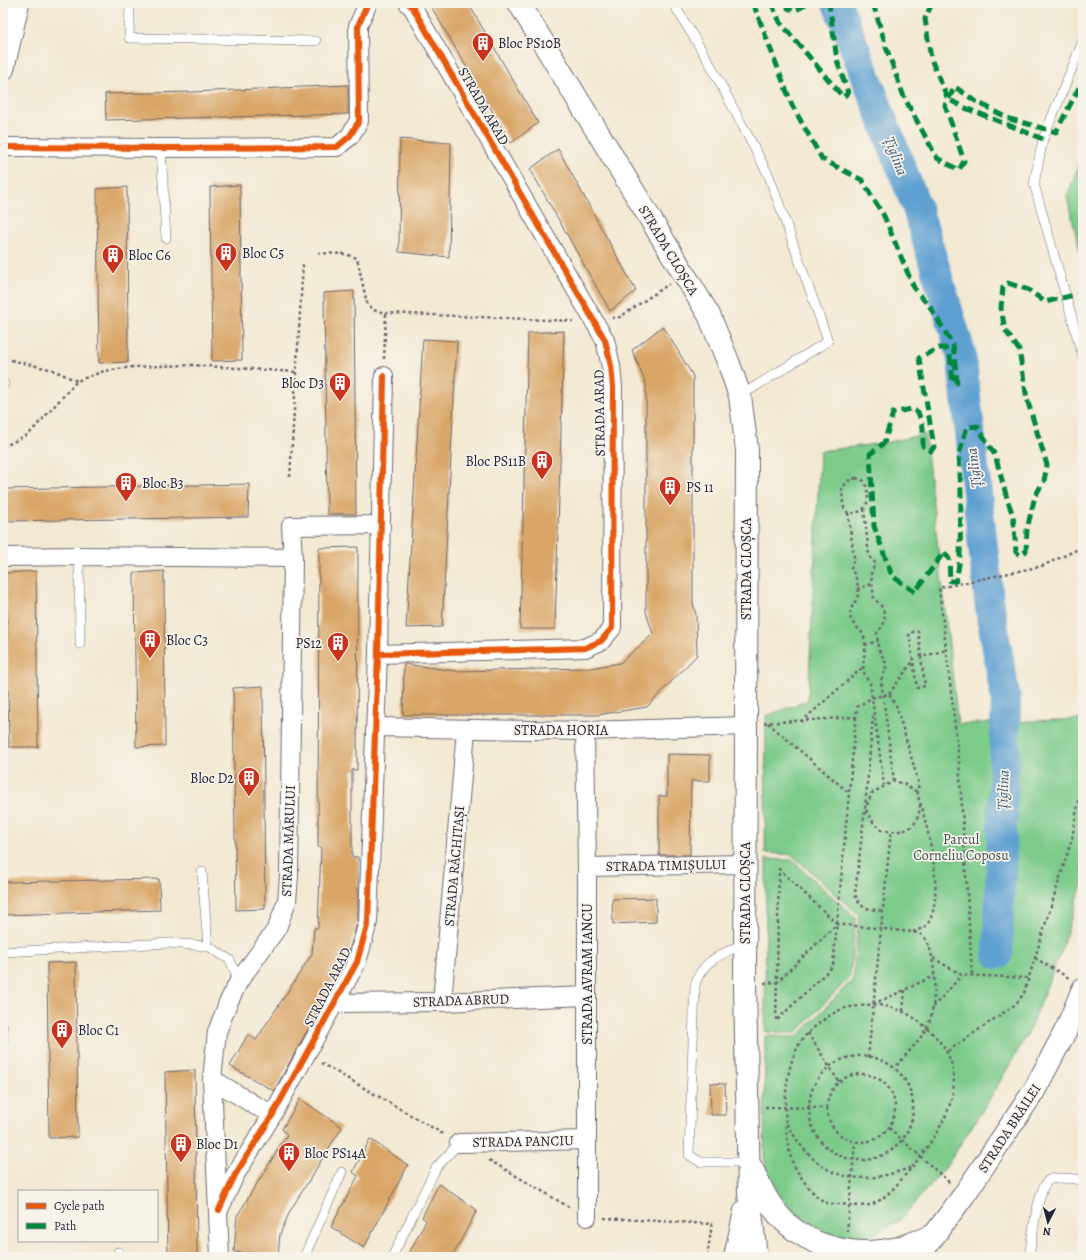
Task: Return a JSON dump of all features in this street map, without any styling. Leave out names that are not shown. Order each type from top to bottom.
[{"type":"main road","points":[[3,69],[18,3]]},
{"type":"main road","name":"STRADA CLOȘCA","points":[[519,3],[709,315],[740,396],[747,450],[744,864],[745,985],[749,1194],[756,1257]]},
{"type":"main road","name":"STRADA BRĂILEI","points":[[918,1257],[964,1195],[1034,1091],[1075,1025],[1077,984]]},
{"type":"main road","points":[[749,1162],[765,1196],[784,1221],[800,1235],[820,1246],[845,1253],[880,1252],[898,1248],[934,1236]]},
{"type":"main road","name":"STRADA CLOȘCA","points":[[735,1257],[749,1194]]},
{"type":"street","points":[[3,147],[336,147],[350,136],[359,121],[358,26],[368,3]]},
{"type":"street","name":"STRADA ARAD","points":[[378,654],[585,648],[602,641],[612,628],[613,387],[611,366],[605,340],[596,322],[411,5]]},
{"type":"street","name":"STRADA ARAD","points":[[219,1210],[235,1175],[273,1114],[356,962],[368,922],[376,727],[384,376]]},
{"type":"street","name":"STRADA MĂRULUI","points":[[220,1257],[212,1079],[217,1032],[228,1003],[240,981],[277,928],[287,901],[289,876],[293,558],[291,526],[380,525]]},
{"type":"street","points":[[3,557],[79,556],[293,558]]},
{"type":"street","name":"STRADA HORIA","points":[[376,727],[466,730],[585,731],[746,726]]},
{"type":"street","name":"STRADA RĂCHITAȘI","points":[[442,1002],[466,730]]},
{"type":"street","name":"STRADA AVRAM IANCU","points":[[585,731],[588,996],[587,1217]]},
{"type":"street","name":"STRADA TIMIȘULUI","points":[[587,867],[744,864]]},
{"type":"street","name":"STRADA ABRUD","points":[[335,1002],[442,1002],[588,996]]},
{"type":"street","points":[[212,1079],[256,1106],[273,1114]]},
{"type":"street","name":"STRADA PANCIU","points":[[459,1143],[587,1140]]},
{"type":"lane","points":[[130,3],[129,38],[316,41]]},
{"type":"lane","points":[[673,3],[710,64],[769,176],[828,342],[740,396]]},
{"type":"lane","points":[[1083,41],[1043,139],[1034,184],[1083,357]]},
{"type":"lane","points":[[161,148],[166,238]]},
{"type":"lane","points":[[79,556],[80,644]]},
{"type":"lane","points":[[202,872],[208,946]]},
{"type":"lane","points":[[3,952],[169,943],[208,946],[230,960],[240,981]]},
{"type":"lane","points":[[745,943],[705,964],[697,975],[694,986],[689,1155],[700,1162],[749,1162]]},
{"type":"lane","points":[[3,1028],[3,1040]]},
{"type":"lane","points":[[392,1257],[436,1168],[459,1143]]},
{"type":"lane","points":[[304,1257],[342,1172]]},
{"type":"lane","points":[[1029,1257],[1032,1229],[1044,1186],[1048,1180],[1056,1178],[1083,1180]]},
{"type":"path","points":[[318,253],[345,254],[357,258],[367,304],[373,310],[386,313],[596,322],[620,316],[684,274]]},
{"type":"path","points":[[290,477],[304,263]]},
{"type":"path","points":[[384,376],[386,313]]},
{"type":"path","points":[[11,360],[53,370],[77,381]]},
{"type":"path","points":[[3,447],[28,434],[77,381],[104,371],[133,367],[192,365],[296,372]]},
{"type":"path","points":[[848,513],[856,514],[864,509],[868,501],[869,490],[864,481],[856,478],[848,481],[842,488],[843,506],[848,513],[854,557],[851,569],[856,575],[858,595],[854,603],[851,622],[864,634],[865,645],[862,668],[865,677],[870,683],[884,784]]},
{"type":"path","points":[[864,509],[869,556],[875,563],[871,574],[874,599],[884,610],[882,628],[877,634],[879,649],[886,660],[886,669],[880,680],[894,781]]},
{"type":"path","points":[[972,974],[958,760],[939,588],[1042,566],[1083,547]]},
{"type":"path","points":[[857,589],[872,584]]},
{"type":"path","points":[[918,631],[925,686],[917,688],[913,661],[909,633],[918,631]]},
{"type":"path","points":[[865,645],[878,642]]},
{"type":"path","points":[[921,657],[946,650]]},
{"type":"path","points":[[889,694],[913,661]]},
{"type":"path","points":[[801,722],[862,668]]},
{"type":"path","points":[[889,694],[882,694],[871,698],[857,707],[848,792],[837,924],[833,966],[776,1021],[780,869],[837,924],[913,932],[923,936],[928,943],[933,958],[934,976],[932,1016],[927,1028],[895,1068]]},
{"type":"path","points":[[889,694],[896,705],[919,784],[917,792],[924,814],[935,886],[932,913],[926,926],[913,932]]},
{"type":"path","points":[[873,711],[865,809],[855,893],[861,906],[866,909],[883,911]]},
{"type":"path","points":[[746,726],[856,717]]},
{"type":"path","points":[[768,723],[848,792]]},
{"type":"path","points":[[948,1051],[1016,1004],[1024,993],[1072,840],[1083,772]]},
{"type":"path","points":[[865,809],[872,793],[884,784],[894,781],[904,784],[917,792]]},
{"type":"path","points":[[865,809],[873,822],[881,830],[902,832],[913,825],[919,815],[920,803]]},
{"type":"path","points":[[868,1057],[891,832]]},
{"type":"path","points":[[745,985],[777,982],[837,924]]},
{"type":"path","points":[[933,958],[962,975],[972,974],[1029,978]]},
{"type":"path","points":[[1035,958],[1077,984]]},
{"type":"path","points":[[933,1007],[962,975]]},
{"type":"path","points":[[873,1004],[892,1007],[908,1013],[927,1028],[948,1051],[953,1069],[953,1091],[948,1113],[920,1157],[887,1194],[870,1205],[849,1206],[827,1203],[812,1192],[800,1176],[791,1159],[786,1108],[791,1060],[799,1042],[826,1019],[847,1008],[873,1004],[934,976]]},
{"type":"path","points":[[903,1011],[905,989]]},
{"type":"path","points":[[808,1033],[839,1082]]},
{"type":"path","points":[[855,1056],[868,1057],[882,1061],[895,1068],[905,1080],[912,1095],[913,1111],[910,1127],[902,1140],[892,1150],[880,1157],[867,1160],[853,1160],[839,1155],[827,1147],[817,1136],[811,1123],[809,1108],[811,1092],[819,1077],[830,1066],[855,1056]]},
{"type":"path","points":[[859,1074],[880,1080],[888,1088],[893,1097],[895,1108],[894,1118],[889,1128],[874,1140],[855,1142],[844,1138],[835,1130],[829,1120],[827,1108],[828,1099],[832,1090],[839,1082],[859,1074]]},
{"type":"path","points":[[767,1107],[827,1108]]},
{"type":"path","points":[[787,1123],[804,1149],[819,1164],[837,1175],[852,1178],[877,1177],[912,1167]]},
{"type":"path","points":[[889,1128],[937,1171]]},
{"type":"path","points":[[845,1253],[855,1142]]},
{"type":"path","points":[[587,1217],[712,1224],[707,1257]]},
{"type":"green space","points":[[1083,152],[1083,264],[1067,197]]},
{"type":"green space","name":"Parcul Corneliu Coposu","points":[[925,434],[958,724],[1083,719],[1083,881],[1060,954],[1028,1033],[991,1097],[946,1167],[900,1220],[864,1239],[830,1234],[796,1214],[770,1185],[764,1158],[765,1036],[797,1037],[853,979],[859,915],[792,855],[765,853],[766,716],[808,700],[820,451],[884,443]]},
{"type":"green space","points":[[766,859],[792,860],[856,918],[850,977],[796,1033],[765,1032]]},
{"type":"building","name":"Bloc PS10B","points":[[429,3],[468,3],[538,123],[511,143]]},
{"type":"building","points":[[348,85],[348,114],[106,120],[105,94]]},
{"type":"building","points":[[400,139],[451,143],[449,257],[399,252]]},
{"type":"building","points":[[558,149],[636,291],[610,311],[530,169]]},
{"type":"building","name":"Bloc C5","points":[[240,185],[242,360],[212,361],[210,187]]},
{"type":"building","name":"Bloc C6","points":[[127,187],[128,362],[99,363],[97,189]]},
{"type":"building","name":"Bloc D3","points":[[354,291],[356,514],[327,514],[324,293]]},
{"type":"building","name":"PS 11","points":[[663,326],[693,376],[693,603],[696,615],[697,655],[647,707],[597,715],[403,715],[404,664],[455,671],[590,668],[620,663],[653,634],[646,612],[646,384],[632,350]]},
{"type":"building","name":"Bloc PS11B","points":[[564,331],[555,629],[520,629],[528,333]]},
{"type":"building","points":[[423,339],[457,341],[442,627],[406,628]]},
{"type":"building","name":"Bloc B3","points":[[249,484],[248,517],[3,521],[3,489]]},
{"type":"building","points":[[358,547],[357,770],[352,770],[352,857],[358,857],[358,920],[347,958],[274,1091],[230,1066],[248,1034],[256,1040],[312,954],[314,928],[318,928],[321,847],[318,847],[319,548]]},
{"type":"building","points":[[36,571],[38,747],[9,747],[6,573]]},
{"type":"building","name":"Bloc C3","points":[[164,571],[165,746],[136,747],[134,573]]},
{"type":"building","name":"Bloc D2","points":[[263,686],[265,909],[236,910],[233,688]]},
{"type":"building","points":[[667,754],[710,755],[710,781],[691,781],[690,855],[659,855],[659,796],[667,796]]},
{"type":"building","points":[[159,879],[160,910],[3,915],[3,882]]},
{"type":"building","points":[[656,898],[656,922],[613,924],[612,899]]},
{"type":"building","name":"Bloc C1","points":[[76,962],[78,1137],[49,1138],[47,963]]},
{"type":"building","name":"Bloc D1","points":[[195,1070],[197,1257],[168,1257],[165,1072]]},
{"type":"building","points":[[710,1083],[725,1084],[726,1115],[711,1115]]},
{"type":"building","name":"Bloc PS14A","points":[[300,1099],[342,1127],[290,1211],[280,1234],[278,1255],[234,1252],[237,1216],[287,1135],[282,1129]]},
{"type":"building","points":[[370,1139],[408,1165],[364,1248],[331,1227],[358,1176],[353,1172]]},
{"type":"building","points":[[439,1184],[477,1210],[452,1257],[407,1257],[426,1221],[422,1217]]},
{"type":"waterway","name":"Țiglina","points":[[837,3],[917,208],[961,353],[990,608],[1006,701],[998,954]]},
{"type":"marked path","points":[[753,3],[792,105],[822,159],[862,180],[884,216],[914,288],[930,307],[953,345],[957,383],[953,382],[950,355],[945,348],[939,348],[919,358],[934,447],[931,451],[923,446],[923,427],[918,412],[911,409],[893,413],[884,443],[870,454],[874,526],[892,576],[915,592],[944,552],[949,559],[950,581],[956,581],[960,559],[961,493],[959,454],[967,427],[977,426],[995,455],[1013,515],[1016,552],[1020,555],[1026,551],[1027,529],[1035,496],[1044,481],[1047,465],[1027,399],[1019,350],[1005,330],[1001,308],[1003,287],[1008,283],[1029,290],[1045,302],[1083,293]]},
{"type":"marked path","points":[[771,3],[780,22],[843,97],[848,93],[837,60],[829,3]]},
{"type":"marked path","points":[[788,3],[788,8],[794,11],[809,3]]},
{"type":"marked path","points":[[873,3],[886,47],[904,97],[937,158],[959,170],[964,161],[945,105],[955,87],[977,102],[1010,119],[1056,132],[1083,80]]},
{"type":"marked path","points":[[932,3],[925,19],[931,59],[948,99],[963,107],[1043,139]]},
{"type":"cycle path","points":[[3,147],[337,147],[350,136],[359,121],[358,26],[368,3]]},
{"type":"cycle path","points":[[378,654],[585,648],[601,641],[612,628],[613,387],[611,366],[605,340],[413,8],[408,3]]},
{"type":"cycle path","points":[[219,1210],[235,1175],[273,1114],[357,962],[368,922],[378,654],[384,376]]},
{"type":"place","name":"Bloc PS10B","points":[[483,62]]},
{"type":"place","name":"Bloc C5","points":[[226,272]]},
{"type":"place","name":"Bloc C6","points":[[113,274]]},
{"type":"place","name":"Bloc D3","points":[[340,402]]},
{"type":"place","name":"Bloc PS11B","points":[[542,480]]},
{"type":"place","name":"Bloc B3","points":[[126,502]]},
{"type":"place","name":"PS 11","points":[[670,506]]},
{"type":"place","name":"Bloc C3","points":[[150,660]]},
{"type":"place","name":"PS12","points":[[338,662]]},
{"type":"place","name":"Bloc D2","points":[[249,798]]},
{"type":"place","name":"Bloc C1","points":[[62,1050]]},
{"type":"place","name":"Bloc D1","points":[[181,1164]]},
{"type":"place","name":"Bloc PS14A","points":[[289,1172]]}]
